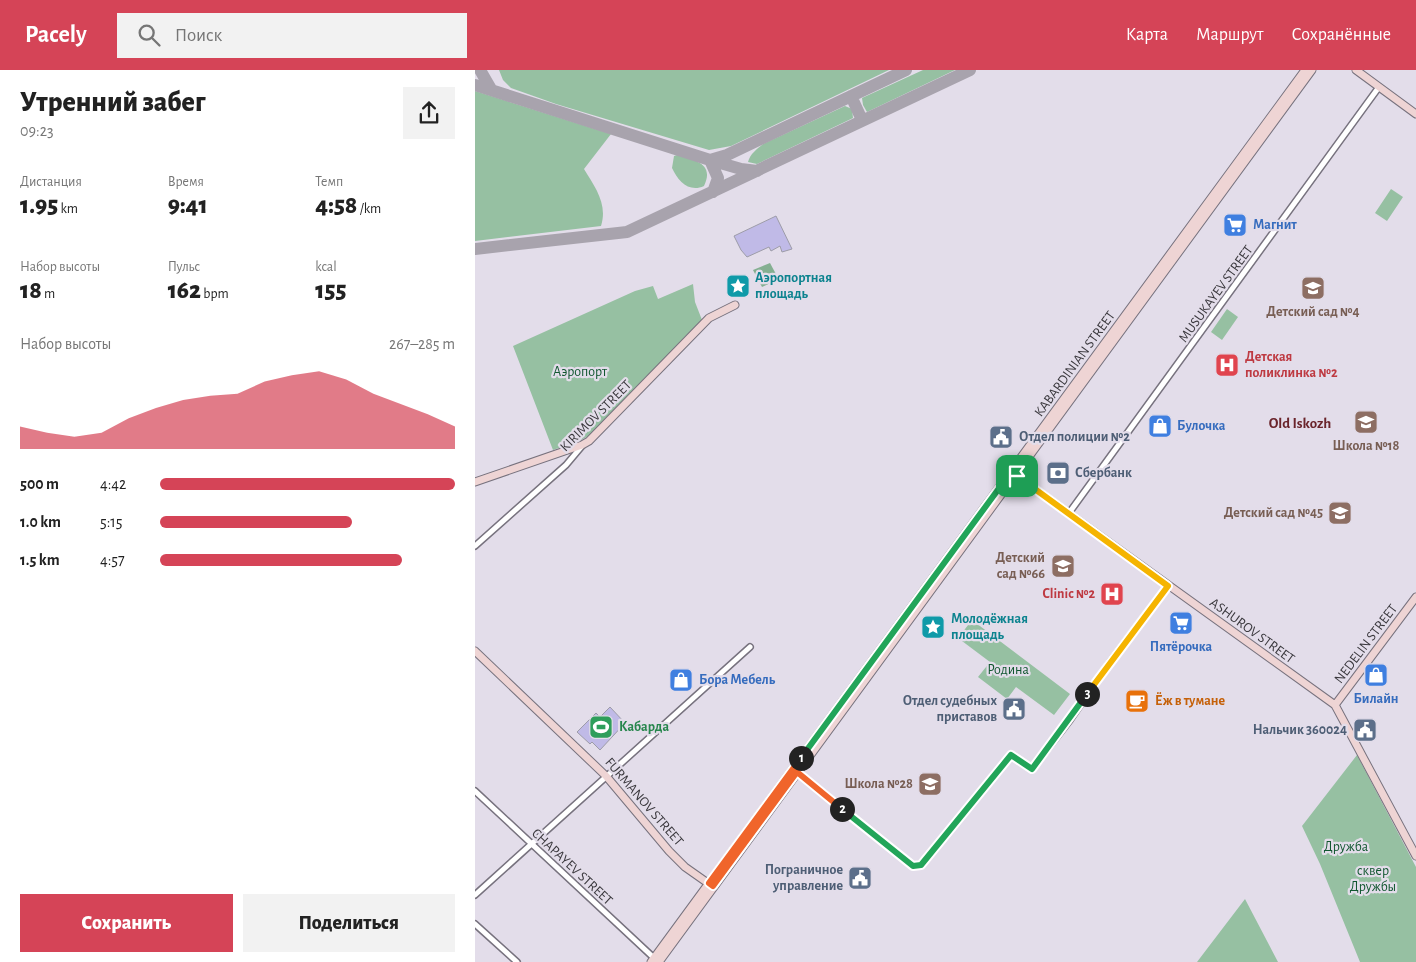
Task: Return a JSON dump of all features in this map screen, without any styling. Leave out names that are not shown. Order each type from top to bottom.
[{"type":"main road","name":"KABARDINIAN STREET","points":[[1014,474],[1305,70]]},
{"type":"main road","name":"KABARDINIAN STREET","points":[[655,961],[1312,70]]},
{"type":"main road","points":[[1356,70],[1416,114]]},
{"type":"main road","name":"KIRIMOV STREET","points":[[582,445],[597,434],[709,318],[735,305]]},
{"type":"main road","points":[[475,482],[582,445]]},
{"type":"main road","name":"ASHUROV STREET","points":[[1014,474],[1335,705],[1416,856]]},
{"type":"main road","name":"NEDELIN STREET","points":[[1335,705],[1416,597]]},
{"type":"main road","name":"FURMANOV STREET","points":[[475,651],[606,776],[669,851],[685,867],[711,885]]},
{"type":"street","name":"MUSUKAYEV STREET","points":[[1069,513],[1379,86]]},
{"type":"street","name":"KIRIMOV STREET","points":[[475,546],[566,464],[582,445]]},
{"type":"street","points":[[795,771],[913,866],[921,865],[1011,755],[1032,769],[1056,740],[1109,662],[1168,586]]},
{"type":"street","points":[[475,896],[749,647]]},
{"type":"street","name":"CHAPAYEV STREET","points":[[475,791],[655,961]]},
{"type":"street","points":[[475,924],[517,962]]},
{"type":"green space","points":[[499,70],[889,70],[731,146],[709,150],[556,104],[511,88],[503,80]]},
{"type":"green space","points":[[923,70],[955,70],[867,112],[862,98]]},
{"type":"green space","points":[[475,91],[611,134],[584,169],[602,203],[603,218],[601,226],[475,241]]},
{"type":"green space","points":[[845,106],[852,109],[853,118],[757,164],[748,162],[752,154],[763,144]]},
{"type":"green space","points":[[677,155],[696,161],[705,167],[707,178],[704,186],[699,188],[689,187],[677,177],[672,168],[674,156]]},
{"type":"green space","points":[[1391,189],[1403,197],[1387,221],[1375,213]]},
{"type":"green space","points":[[770,263],[777,276],[777,280],[762,287],[753,270]]},
{"type":"green space","name":"Аэропорт","points":[[693,284],[695,302],[702,320],[590,435],[553,450],[513,346],[635,291],[653,286],[658,299]]},
{"type":"green space","points":[[1227,309],[1238,317],[1222,340],[1211,332]]},
{"type":"green space","name":"Родина","points":[[972,620],[1070,694],[1054,715],[1016,687],[1007,699],[978,677],[990,662],[958,638]]},
{"type":"green space","name":"сквер Дружбы","points":[[1357,755],[1416,867],[1416,962],[1360,962],[1320,864],[1302,826]]},
{"type":"green space","points":[[1245,899],[1278,962],[1197,962]]},
{"type":"building","points":[[776,216],[792,249],[782,252],[780,246],[771,251],[769,247],[747,257],[734,236]]},
{"type":"building","name":"Кабарда","points":[[610,707],[625,723],[600,750],[577,732],[596,713],[600,717]]},
{"type":"taxiway","points":[[480,70],[491,89]]},
{"type":"taxiway","points":[[710,160],[727,155],[906,70]]},
{"type":"taxiway","points":[[475,249],[627,232],[970,70]]},
{"type":"taxiway","points":[[475,85],[710,160],[741,169],[757,171]]},
{"type":"taxiway","points":[[851,96],[862,120]]},
{"type":"taxiway","points":[[710,160],[718,178],[713,192]]},
{"type":"place","name":"Магнит","points":[[1235,225]]},
{"type":"place","name":"Аэропортная площадь","points":[[738,286]]},
{"type":"place","name":"Детский сад №4","points":[[1313,288]]},
{"type":"place","name":"Детская поликлинка №2","points":[[1227,365]]},
{"type":"place","name":"Школа №18","points":[[1366,422]]},
{"type":"place","name":"Булочка","points":[[1160,426]]},
{"type":"place","name":"Отдел полиции №2","points":[[1001,437]]},
{"type":"place","name":"Сбербанк","points":[[1058,473]]},
{"type":"place","name":"Детский сад №45","points":[[1340,513]]},
{"type":"place","name":"Детский сад №66","points":[[1063,566]]},
{"type":"place","name":"Clinic №2","points":[[1112,594]]},
{"type":"place","name":"Пятёрочка","points":[[1181,623]]},
{"type":"place","name":"Молодёжная площадь","points":[[933,627]]},
{"type":"place","name":"Билайн","points":[[1376,675]]},
{"type":"place","name":"Бора Мебель","points":[[681,680]]},
{"type":"place","name":"Ёж в тумане","points":[[1137,701]]},
{"type":"place","name":"Отдел судебных приставов","points":[[1014,709]]},
{"type":"place","name":"Кабарда","points":[[601,727]]},
{"type":"place","name":"Нальчик 360024","points":[[1365,730]]},
{"type":"place","name":"Школа №28","points":[[930,784]]},
{"type":"place","name":"Пограничное управление","points":[[860,878]]},
{"type":"district","name":"Old Iskozh","points":[[1300,423]]},
{"type":"route","points":[[1011,472],[1017,476],[1168,586],[1109,662],[1046,753],[1032,769],[1011,755],[924,863],[916,867],[797,772],[713,886],[709,883],[1011,472]]},
{"type":"park label","name":"Дружба","points":[[1346,847]]}]
